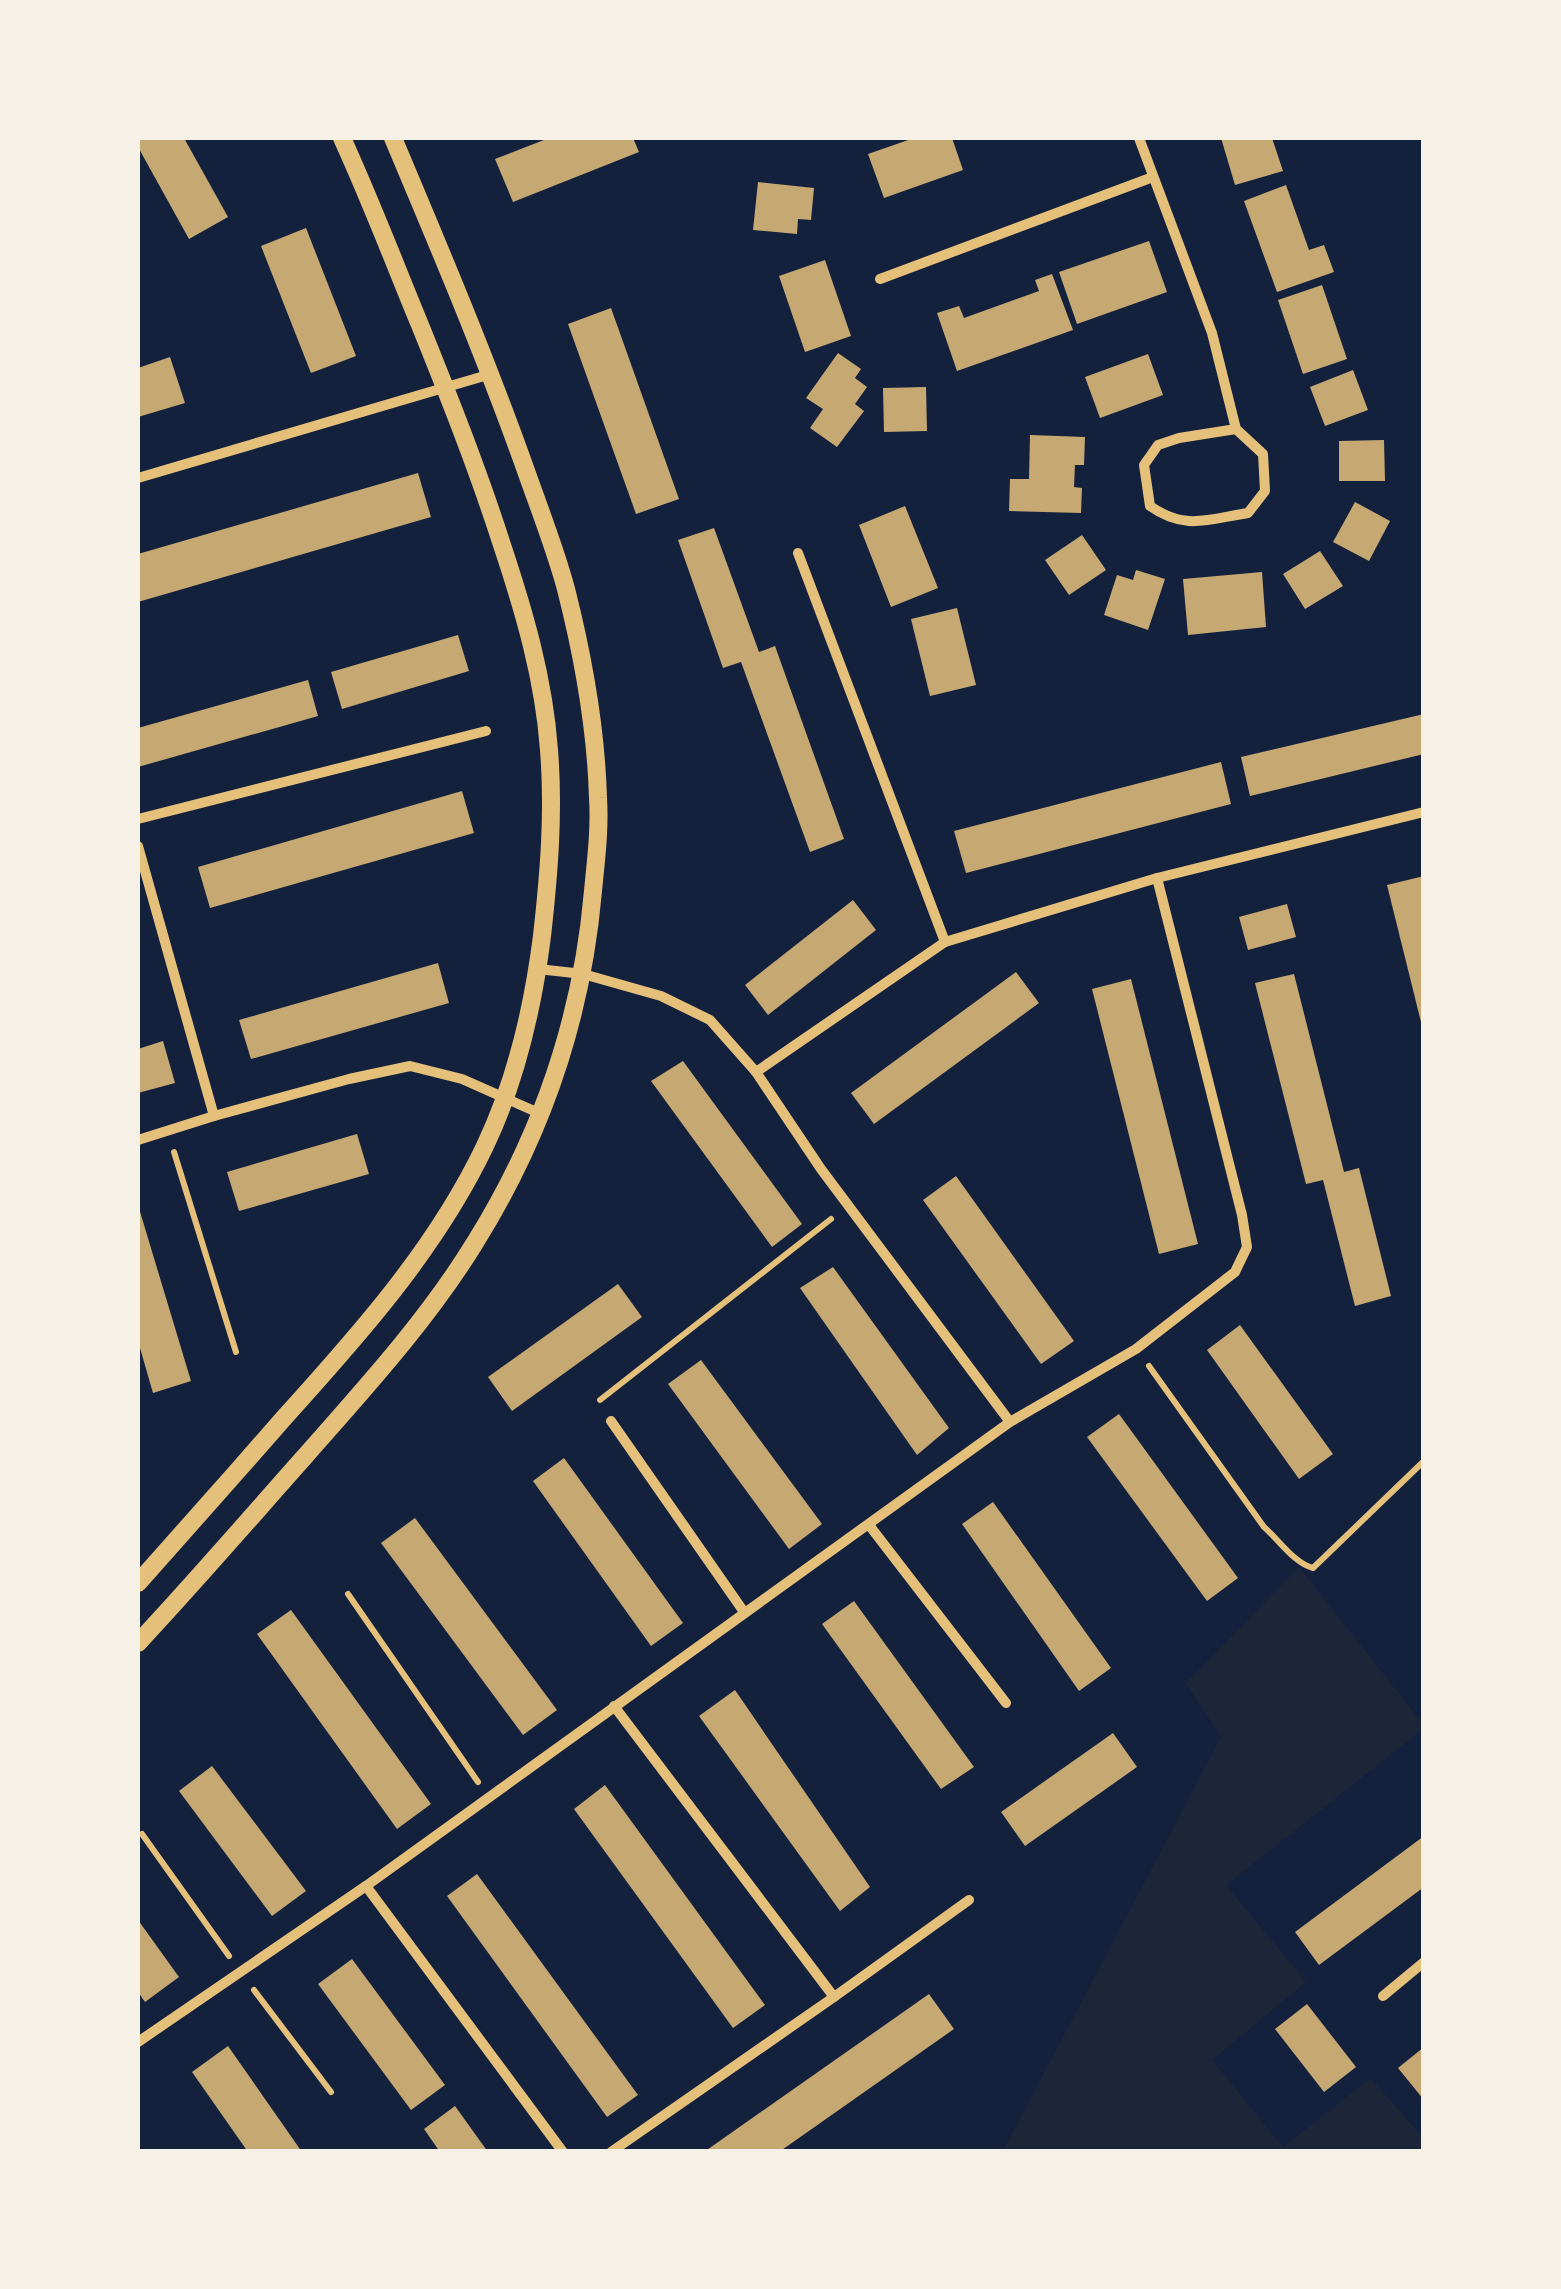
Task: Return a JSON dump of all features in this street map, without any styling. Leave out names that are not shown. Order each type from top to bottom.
[{"type":"street","points":[[138,1643],[380,1372],[476,1242],[542,1114],[584,974],[598,840],[598,798],[588,698],[565,586],[492,374],[393,138]]},
{"type":"street","points":[[1139,138],[1212,333],[1236,429],[1263,454],[1265,491],[1248,513],[1184,523],[1166,518],[1150,506],[1144,465],[1158,445],[1236,429]]},
{"type":"street","points":[[138,1582],[381,1307],[440,1224],[484,1146],[504,1098],[522,1042],[538,969],[552,798],[549,747],[532,646],[492,513],[346,139]]},
{"type":"street","points":[[880,279],[1154,176]]},
{"type":"street","points":[[138,478],[492,374]]},
{"type":"street","points":[[798,553],[945,942]]},
{"type":"street","points":[[138,819],[486,731]]},
{"type":"street","points":[[756,1072],[945,942],[1157,878],[1424,812]]},
{"type":"street","points":[[138,846],[214,1116]]},
{"type":"street","points":[[138,2042],[366,1886],[1010,1422],[1136,1349],[1235,1272],[1247,1247],[1242,1215],[1157,878]]},
{"type":"street","points":[[538,969],[584,974],[661,996],[710,1020],[756,1072],[848,1206],[1010,1422]]},
{"type":"street","points":[[138,1140],[214,1116],[410,1066],[462,1079],[542,1114]]},
{"type":"street","points":[[611,1421],[744,1612]]},
{"type":"street","points":[[869,1525],[1006,1703]]},
{"type":"street","points":[[614,1706],[834,1997]]},
{"type":"street","points":[[366,1886],[563,2152]]},
{"type":"street","points":[[612,2152],[969,1900]]},
{"type":"street","points":[[1383,1996],[1424,1962]]},
{"type":"path","points":[[167,1131],[236,1352]]},
{"type":"path","points":[[611,1421],[598,1401],[848,1206]]},
{"type":"path","points":[[1136,1349],[1264,1527],[1302,1565],[1313,1568],[1424,1461]]},
{"type":"path","points":[[348,1594],[489,1798]]},
{"type":"shaded area","points":[[1299,1567],[1423,1724],[1423,1729],[1226,1885],[1306,1982],[1212,2060],[1283,2147],[1371,2078],[1423,2138],[1423,2151],[1003,2151],[1221,1737],[1186,1683]]},
{"type":"building","points":[[143,138],[184,138],[228,217],[189,239],[138,147]]},
{"type":"building","points":[[549,138],[633,138],[639,152],[513,202],[495,159]]},
{"type":"building","points":[[914,138],[952,138],[963,170],[884,198],[868,154]]},
{"type":"building","points":[[1221,138],[1272,138],[1283,171],[1235,185]]},
{"type":"building","points":[[758,182],[814,188],[811,220],[798,219],[797,234],[753,230]]},
{"type":"building","points":[[1286,185],[1309,250],[1324,245],[1334,272],[1277,292],[1244,201]]},
{"type":"building","points":[[306,228],[356,356],[311,373],[261,246]]},
{"type":"building","points":[[1149,241],[1167,292],[1077,324],[1059,272]]},
{"type":"building","points":[[825,260],[851,336],[805,352],[779,276]]},
{"type":"building","points":[[1052,274],[1073,330],[957,371],[937,313],[959,306],[964,318],[1039,291],[1035,280]]},
{"type":"building","points":[[1322,285],[1347,359],[1303,374],[1278,300]]},
{"type":"building","points":[[611,308],[679,499],[636,514],[568,324]]},
{"type":"building","points":[[838,353],[861,369],[855,378],[867,387],[855,404],[864,411],[837,447],[810,428],[823,409],[806,398]]},
{"type":"building","points":[[1148,354],[1163,395],[1100,418],[1085,377]]},
{"type":"building","points":[[170,357],[185,403],[138,417],[138,368]]},
{"type":"building","points":[[1353,370],[1368,410],[1325,426],[1310,387]]},
{"type":"building","points":[[926,387],[927,431],[884,432],[883,388]]},
{"type":"building","points":[[1030,435],[1085,437],[1084,465],[1075,465],[1074,487],[1082,488],[1081,513],[1009,511],[1010,479],[1029,479]]},
{"type":"building","points":[[1384,440],[1385,481],[1339,481],[1339,441]]},
{"type":"building","points":[[418,473],[431,517],[138,602],[138,554]]},
{"type":"building","points":[[1355,502],[1390,521],[1369,561],[1333,542]]},
{"type":"building","points":[[905,506],[938,588],[891,607],[859,525]]},
{"type":"building","points":[[714,528],[759,652],[775,646],[844,839],[810,852],[741,662],[723,668],[678,540]]},
{"type":"building","points":[[1082,535],[1106,570],[1069,595],[1045,560]]},
{"type":"building","points":[[1320,551],[1343,586],[1305,609],[1283,574]]},
{"type":"building","points":[[1136,570],[1165,579],[1148,630],[1104,615],[1117,575],[1133,580]]},
{"type":"building","points":[[1262,572],[1266,627],[1188,635],[1183,579]]},
{"type":"building","points":[[957,608],[976,685],[930,696],[911,619]]},
{"type":"building","points":[[458,635],[469,671],[342,709],[331,672]]},
{"type":"building","points":[[308,680],[318,716],[138,767],[138,728]]},
{"type":"building","points":[[1424,714],[1424,754],[1250,796],[1241,757]]},
{"type":"building","points":[[1221,762],[1231,804],[966,873],[954,831]]},
{"type":"building","points":[[462,791],[474,833],[210,908],[198,867]]},
{"type":"building","points":[[1424,876],[1424,1026],[1422,1026],[1387,885]]},
{"type":"building","points":[[853,900],[876,930],[768,1015],[745,985]]},
{"type":"building","points":[[1287,904],[1296,937],[1248,950],[1239,917]]},
{"type":"building","points":[[438,963],[449,1003],[251,1059],[239,1020]]},
{"type":"building","points":[[1016,972],[1039,1003],[874,1124],[851,1093]]},
{"type":"building","points":[[1294,974],[1344,1172],[1359,1168],[1391,1296],[1355,1306],[1323,1180],[1306,1184],[1255,983]]},
{"type":"building","points":[[1131,979],[1198,1244],[1159,1254],[1092,989]]},
{"type":"building","points":[[163,1041],[175,1083],[138,1093],[138,1049]]},
{"type":"building","points":[[683,1061],[802,1224],[772,1247],[651,1081]]},
{"type":"building","points":[[357,1134],[369,1174],[239,1211],[227,1172]]},
{"type":"building","points":[[956,1176],[1074,1341],[1041,1364],[923,1200]]},
{"type":"building","points":[[138,1205],[191,1381],[153,1393],[138,1341]]},
{"type":"building","points":[[833,1267],[949,1428],[917,1455],[800,1288]]},
{"type":"building","points":[[618,1284],[642,1317],[512,1411],[488,1377]]},
{"type":"building","points":[[1240,1325],[1333,1454],[1299,1479],[1207,1350]]},
{"type":"building","points":[[701,1360],[822,1524],[789,1549],[668,1384]]},
{"type":"building","points":[[1119,1414],[1238,1578],[1207,1601],[1087,1437]]},
{"type":"building","points":[[564,1458],[683,1623],[651,1646],[533,1481]]},
{"type":"building","points":[[993,1502],[1111,1668],[1079,1691],[962,1524]]},
{"type":"building","points":[[415,1518],[557,1710],[523,1735],[381,1543]]},
{"type":"building","points":[[854,1601],[974,1767],[941,1789],[822,1624]]},
{"type":"building","points":[[291,1610],[431,1804],[397,1829],[257,1634]]},
{"type":"building","points":[[735,1690],[870,1887],[840,1911],[699,1716]]},
{"type":"building","points":[[1113,1733],[1137,1767],[1025,1846],[1001,1812]]},
{"type":"building","points":[[212,1766],[306,1891],[272,1916],[179,1791]]},
{"type":"building","points":[[605,1785],[765,2005],[733,2028],[574,1809]]},
{"type":"building","points":[[1424,1836],[1424,1887],[1319,1965],[1295,1932]]},
{"type":"building","points":[[477,1874],[638,2095],[607,2117],[447,1896]]},
{"type":"building","points":[[138,1920],[179,1977],[145,2002],[138,1992]]},
{"type":"building","points":[[352,1959],[445,2085],[411,2110],[318,1984]]},
{"type":"building","points":[[929,1994],[954,2029],[779,2152],[704,2152]]},
{"type":"building","points":[[1307,2004],[1356,2067],[1324,2092],[1275,2029]]},
{"type":"building","points":[[228,2046],[302,2152],[248,2152],[192,2072]]},
{"type":"building","points":[[1424,2047],[1424,2100],[1398,2068]]},
{"type":"building","points":[[455,2106],[488,2152],[440,2152],[424,2129]]}]
